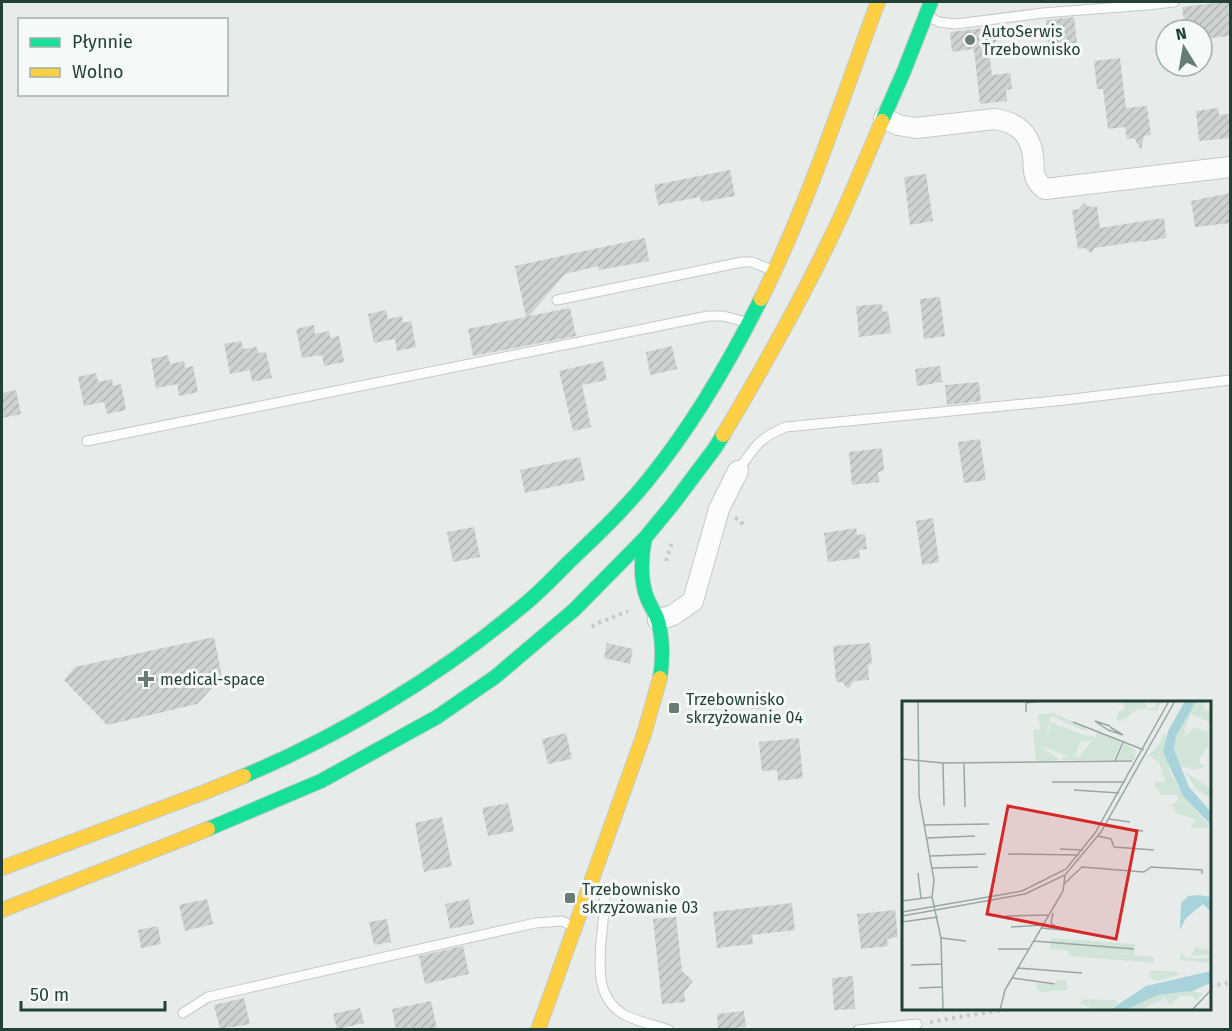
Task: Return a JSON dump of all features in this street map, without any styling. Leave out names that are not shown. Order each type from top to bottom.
[{"type":"main road","points":[[2,868],[205,792],[284,759],[360,719],[445,666],[520,609],[604,529],[648,480],[707,398],[748,323],[774,272],[807,193],[879,2]]},
{"type":"main road","points":[[2,910],[261,808],[321,781],[379,750],[436,717],[495,678],[618,575],[715,448],[760,374],[842,214],[878,118],[904,71],[931,2]]},
{"type":"main road","points":[[845,93],[850,106],[855,110]]},
{"type":"main road","points":[[600,546],[604,529]]},
{"type":"main road","points":[[538,1029],[644,734],[659,683],[662,649],[658,620],[646,596],[642,568],[645,538]]},
{"type":"main road","points":[[618,575],[646,596]]},
{"type":"street","points":[[878,118],[916,128],[995,119],[1007,121],[1017,126],[1025,134],[1032,150],[1034,175],[1038,184],[1045,189],[1230,167]]},
{"type":"street","points":[[658,620],[673,615],[693,601],[719,510],[738,471]]},
{"type":"lane","points":[[926,16],[939,22],[956,24],[1043,13],[1174,2]]},
{"type":"lane","points":[[557,300],[742,262],[752,262],[774,272]]},
{"type":"lane","points":[[87,441],[708,316],[723,316],[748,323]]},
{"type":"lane","points":[[738,471],[760,440],[786,426],[1065,400],[1230,380]]},
{"type":"lane","points":[[588,888],[605,895],[600,962],[601,984],[606,998],[615,1009],[626,1016],[669,1029]]},
{"type":"lane","points":[[183,1013],[208,997],[535,923],[562,921],[575,927]]},
{"type":"lane","points":[[858,1029],[917,1024]]},
{"type":"path","points":[[1211,986],[1230,983]]},
{"type":"path","points":[[917,1024],[1004,1010]]},
{"type":"building","points":[[1230,2],[1230,36],[1214,38],[1214,18],[1183,18],[1182,7]]},
{"type":"building","points":[[1074,17],[1077,43],[1049,47],[1046,20]]},
{"type":"building","points":[[1010,25],[995,43],[988,44],[992,75],[1010,73],[1012,89],[1006,90],[1007,101],[980,104],[974,49],[952,52],[950,32]]},
{"type":"building","points":[[1120,58],[1126,108],[1147,106],[1151,135],[1144,136],[1141,150],[1134,138],[1127,139],[1125,127],[1108,129],[1103,89],[1097,89],[1094,61]]},
{"type":"building","points":[[1218,108],[1219,115],[1229,114],[1230,138],[1199,141],[1196,111]]},
{"type":"building","points":[[730,170],[735,196],[701,202],[700,197],[658,205],[654,185]]},
{"type":"building","points":[[926,174],[933,221],[910,225],[904,177]]},
{"type":"building","points":[[1230,193],[1230,223],[1195,227],[1191,201]]},
{"type":"building","points":[[1084,203],[1090,207],[1097,206],[1100,228],[1164,218],[1166,238],[1095,248],[1091,253],[1085,248],[1078,249],[1072,210],[1079,209]]},
{"type":"building","points":[[645,238],[649,261],[599,270],[598,266],[565,274],[529,316],[570,308],[576,336],[473,356],[468,329],[526,317],[515,266]]},
{"type":"building","points":[[940,297],[945,336],[924,339],[920,299]]},
{"type":"building","points":[[882,304],[883,312],[888,311],[891,333],[859,337],[856,306]]},
{"type":"building","points":[[386,310],[388,319],[402,316],[403,323],[411,321],[416,347],[397,351],[395,339],[374,343],[368,314]]},
{"type":"building","points":[[314,325],[315,334],[329,331],[330,338],[339,336],[344,362],[324,366],[322,355],[302,358],[296,329]]},
{"type":"building","points":[[241,341],[243,349],[257,347],[258,353],[266,352],[272,378],[252,382],[250,370],[230,374],[224,344]]},
{"type":"building","points":[[672,346],[677,369],[650,375],[646,352]]},
{"type":"building","points":[[168,355],[170,364],[184,361],[185,368],[193,366],[198,392],[179,396],[177,384],[156,388],[151,359]]},
{"type":"building","points":[[603,361],[607,380],[582,385],[591,427],[573,431],[559,371]]},
{"type":"building","points":[[940,366],[942,382],[917,386],[915,369]]},
{"type":"building","points":[[96,373],[98,382],[112,379],[113,386],[121,384],[126,410],[107,414],[104,402],[84,406],[78,377]]},
{"type":"building","points":[[979,382],[981,401],[947,405],[945,385]]},
{"type":"building","points":[[16,390],[21,414],[2,418],[2,393]]},
{"type":"building","points":[[980,439],[986,480],[964,483],[958,442]]},
{"type":"building","points":[[882,448],[884,471],[878,472],[879,482],[852,485],[849,452]]},
{"type":"building","points":[[580,457],[585,480],[525,493],[520,470]]},
{"type":"building","points":[[933,518],[939,562],[922,565],[916,521]]},
{"type":"building","points":[[474,527],[480,557],[453,562],[447,532]]},
{"type":"building","points":[[856,528],[857,535],[865,534],[867,549],[859,550],[860,558],[828,562],[824,533]]},
{"type":"building","points":[[214,637],[222,677],[197,704],[107,725],[64,680],[75,667]]},
{"type":"building","points":[[607,643],[633,649],[630,664],[604,658]]},
{"type":"building","points":[[870,643],[872,664],[868,665],[869,680],[854,681],[848,689],[842,682],[836,682],[833,646]]},
{"type":"building","points":[[769,692],[770,708],[751,709],[750,693]]},
{"type":"building","points":[[566,733],[572,759],[548,764],[542,739]]},
{"type":"building","points":[[799,738],[803,778],[778,781],[777,770],[762,771],[759,742]]},
{"type":"building","points":[[508,803],[514,831],[488,836],[482,808]]},
{"type":"building","points":[[442,817],[452,866],[424,872],[415,823]]},
{"type":"building","points":[[207,899],[213,924],[185,931],[179,905]]},
{"type":"building","points":[[469,899],[474,924],[450,929],[445,904]]},
{"type":"building","points":[[792,903],[795,930],[752,935],[753,944],[717,948],[713,912]]},
{"type":"building","points":[[895,910],[898,937],[887,939],[888,946],[861,949],[857,914]]},
{"type":"building","points":[[676,917],[682,971],[693,981],[684,992],[685,1002],[662,1004],[653,919]]},
{"type":"building","points":[[387,919],[391,942],[374,945],[369,922]]},
{"type":"building","points":[[158,926],[161,944],[141,948],[138,930]]},
{"type":"building","points":[[463,946],[469,974],[425,984],[419,956]]},
{"type":"building","points":[[853,976],[855,1009],[834,1010],[832,978]]},
{"type":"building","points":[[244,998],[250,1024],[220,1029],[214,1005]]},
{"type":"building","points":[[431,1001],[437,1029],[396,1029],[392,1009]]},
{"type":"building","points":[[360,1008],[364,1023],[337,1029],[333,1014]]},
{"type":"building","points":[[744,1011],[746,1027],[718,1029],[717,1014]]},
{"type":"traffic: fast","points":[[882,121],[931,2]]},
{"type":"traffic: fast","points":[[244,776],[316,742],[388,703],[455,658],[526,604],[620,512],[664,459],[709,393],[761,299]]},
{"type":"traffic: fast","points":[[208,829],[321,781],[437,717],[495,677],[574,610],[645,538],[723,435]]},
{"type":"traffic: fast","points":[[645,538],[642,576],[647,598],[657,618],[660,632],[662,656],[660,678]]},
{"type":"traffic: slow","points":[[761,299],[809,190],[878,2]]},
{"type":"traffic: slow","points":[[723,435],[815,270],[882,121]]},
{"type":"traffic: slow","points":[[538,1030],[644,734],[660,678]]},
{"type":"traffic: slow","points":[[2,868],[244,776]]},
{"type":"traffic: slow","points":[[2,910],[208,829]]},
{"type":"place","name":"AutoSerwis Trzebownisko","points":[[970,40]]},
{"type":"place","name":"medical-space","points":[[146,679]]},
{"type":"place","name":"Trzebownisko skrzyżowanie 04","points":[[674,708]]},
{"type":"place","name":"Trzebownisko skrzyżowanie 03","points":[[570,898]]}]
